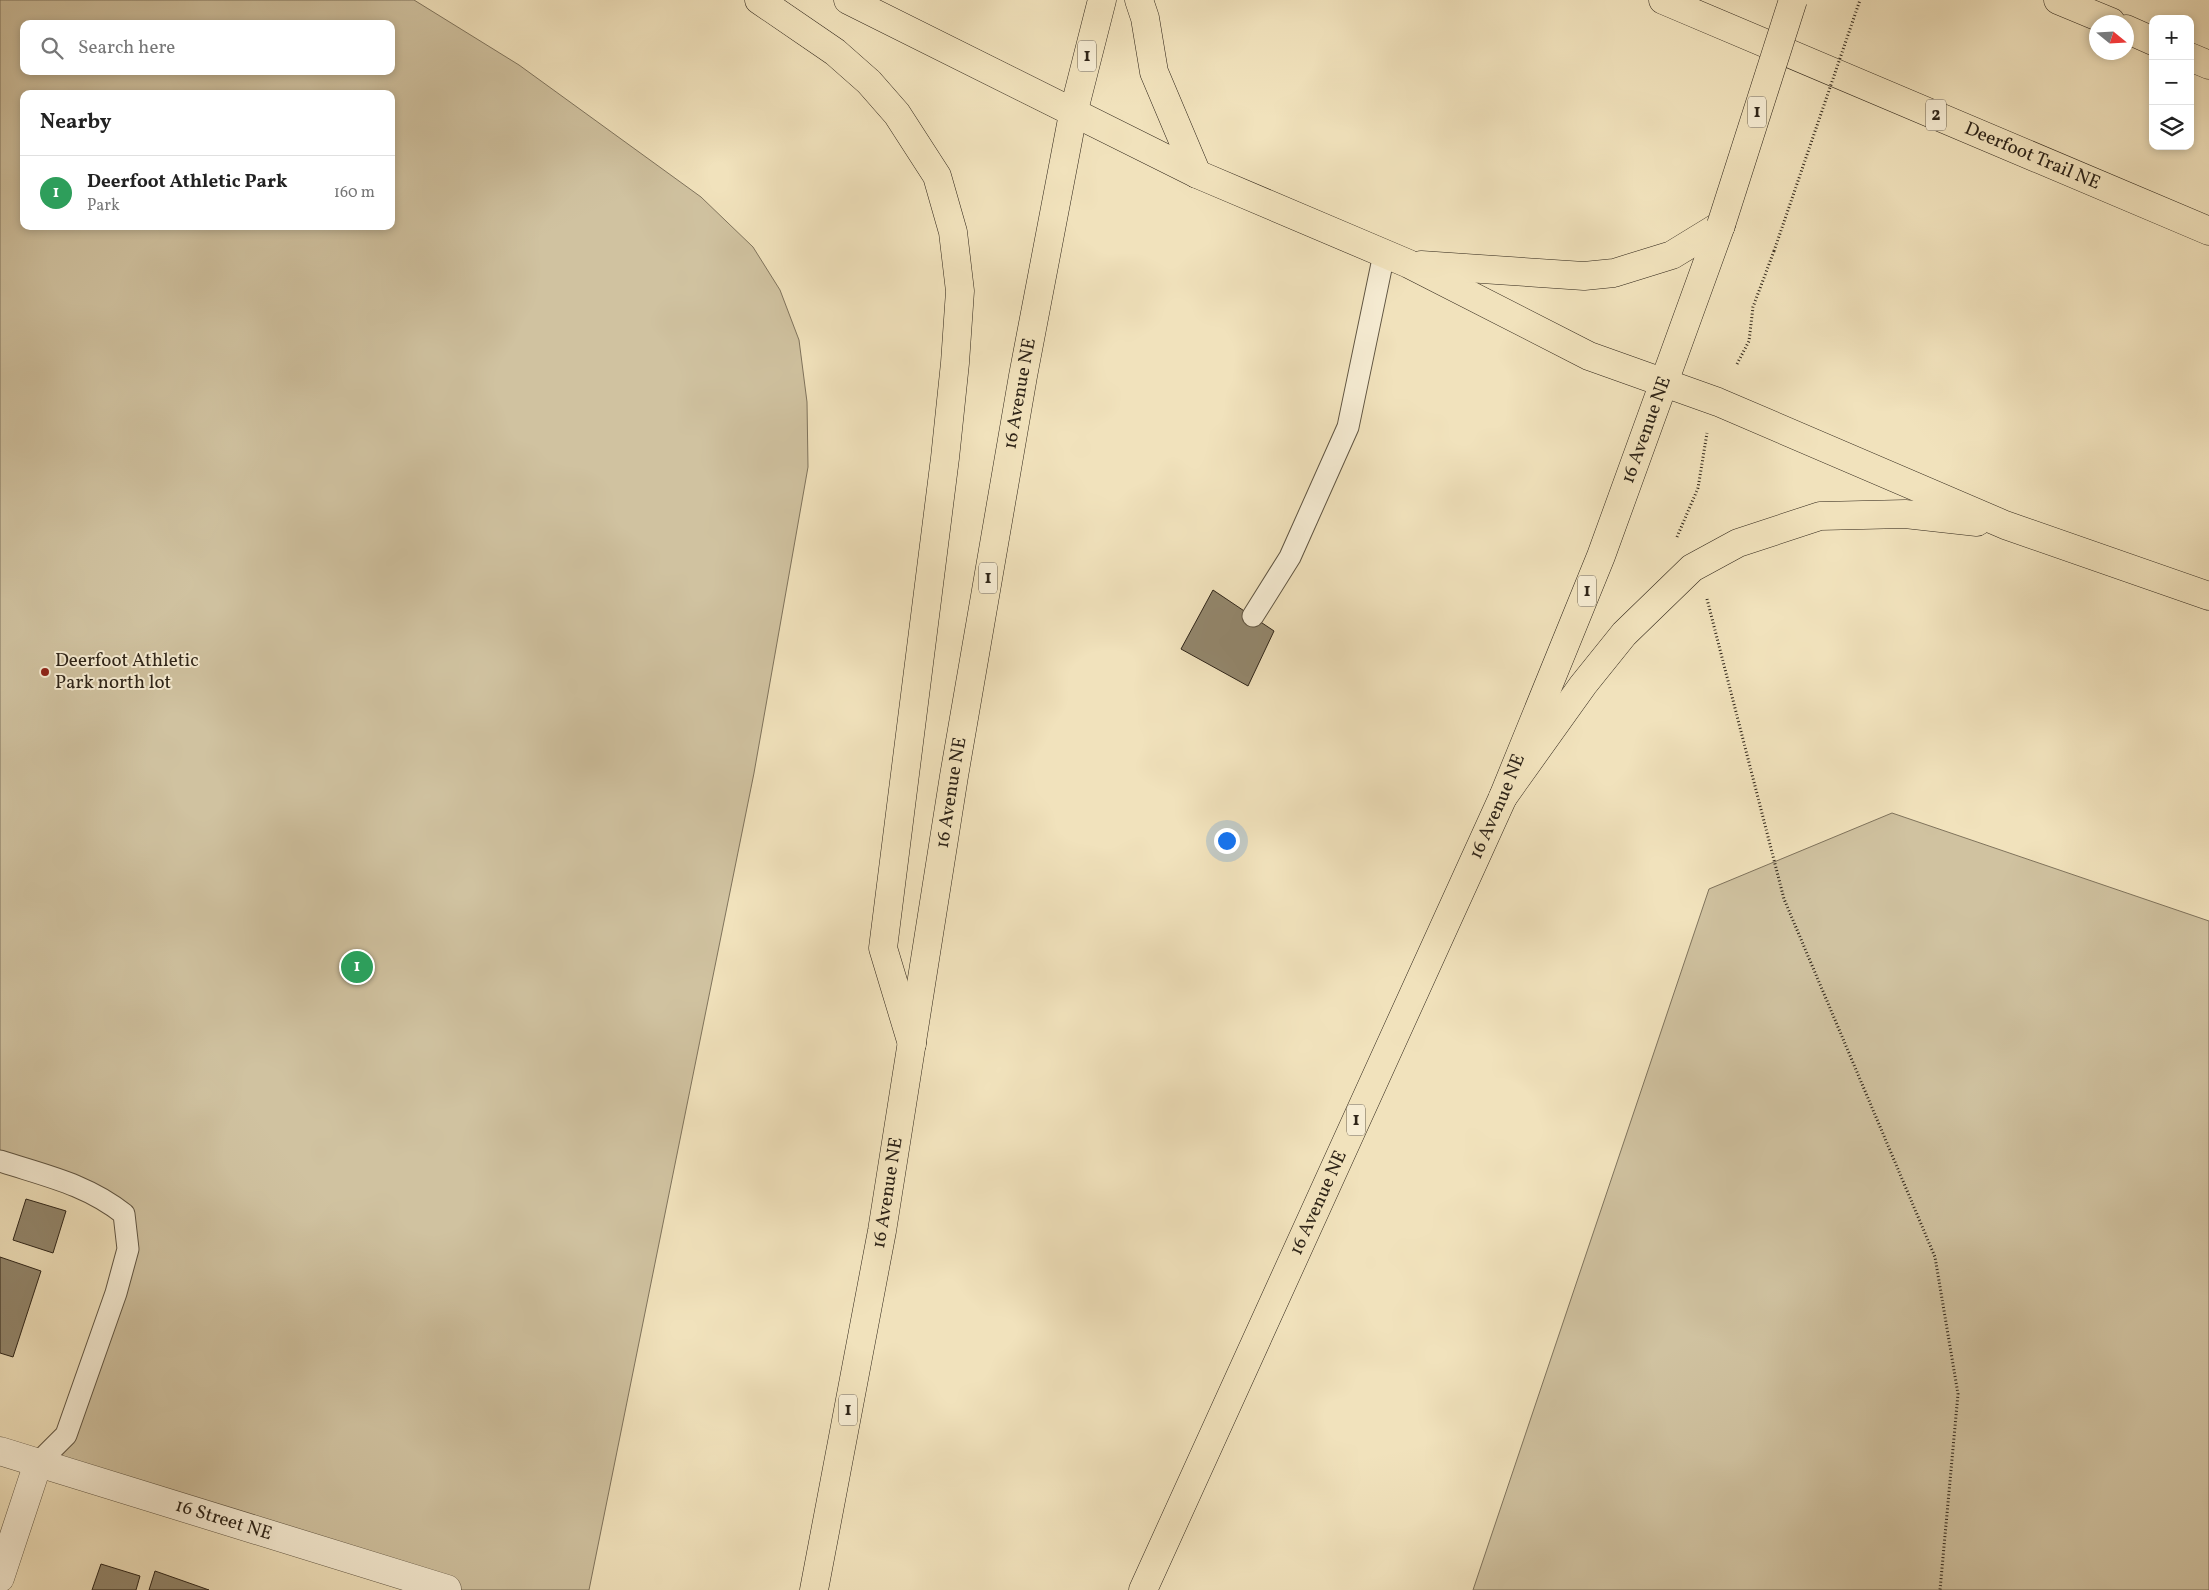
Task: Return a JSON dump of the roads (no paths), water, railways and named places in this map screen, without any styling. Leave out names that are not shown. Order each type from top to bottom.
[{"type":"highway","points":[[759,0],[836,52],[869,82],[897,114],[937,176],[953,232],[960,291],[946,458],[883,948],[912,1044]]},
{"type":"highway","points":[[848,0],[1197,174],[1409,264],[1589,356],[1718,402],[2005,525],[2209,596]]},
{"type":"highway","name":"16 Avenue NE","points":[[814,1590],[882,1231],[954,776],[1021,386],[1074,114],[1102,0]]},
{"type":"highway","points":[[1139,0],[1145,18],[1154,72],[1197,174]]},
{"type":"highway","name":"Deerfoot Trail NE","points":[[1663,0],[2209,231]]},
{"type":"highway","name":"16 Avenue NE","points":[[1143,1590],[1503,797],[1601,556],[1721,225],[1793,0]]},
{"type":"highway","points":[[2058,0],[2094,15]]},
{"type":"highway","points":[[2134,32],[2149,38]]},
{"type":"highway","points":[[2194,59],[2209,65]]},
{"type":"highway","points":[[1409,264],[1584,276],[1614,273],[1672,255],[1721,225]]},
{"type":"highway","points":[[1503,797],[1583,685],[1624,634],[1692,568],[1738,543],[1820,516],[1905,514],[2005,525]]},
{"type":"street","name":"16 Street NE","points":[[0,1451],[446,1589]]},
{"type":"street","points":[[0,1578],[38,1463]]},
{"type":"lane","points":[[1252,616],[1290,557],[1348,427],[1384,254]]},
{"type":"lane","points":[[0,1162],[83,1187],[106,1199],[124,1214],[128,1250],[107,1319],[66,1435],[38,1463]]},
{"type":"place","name":"Deerfoot Athletic Park north lot","points":[[45,672]]},
{"type":"place","name":"Deerfoot Athletic Park","points":[[357,967]]}]
